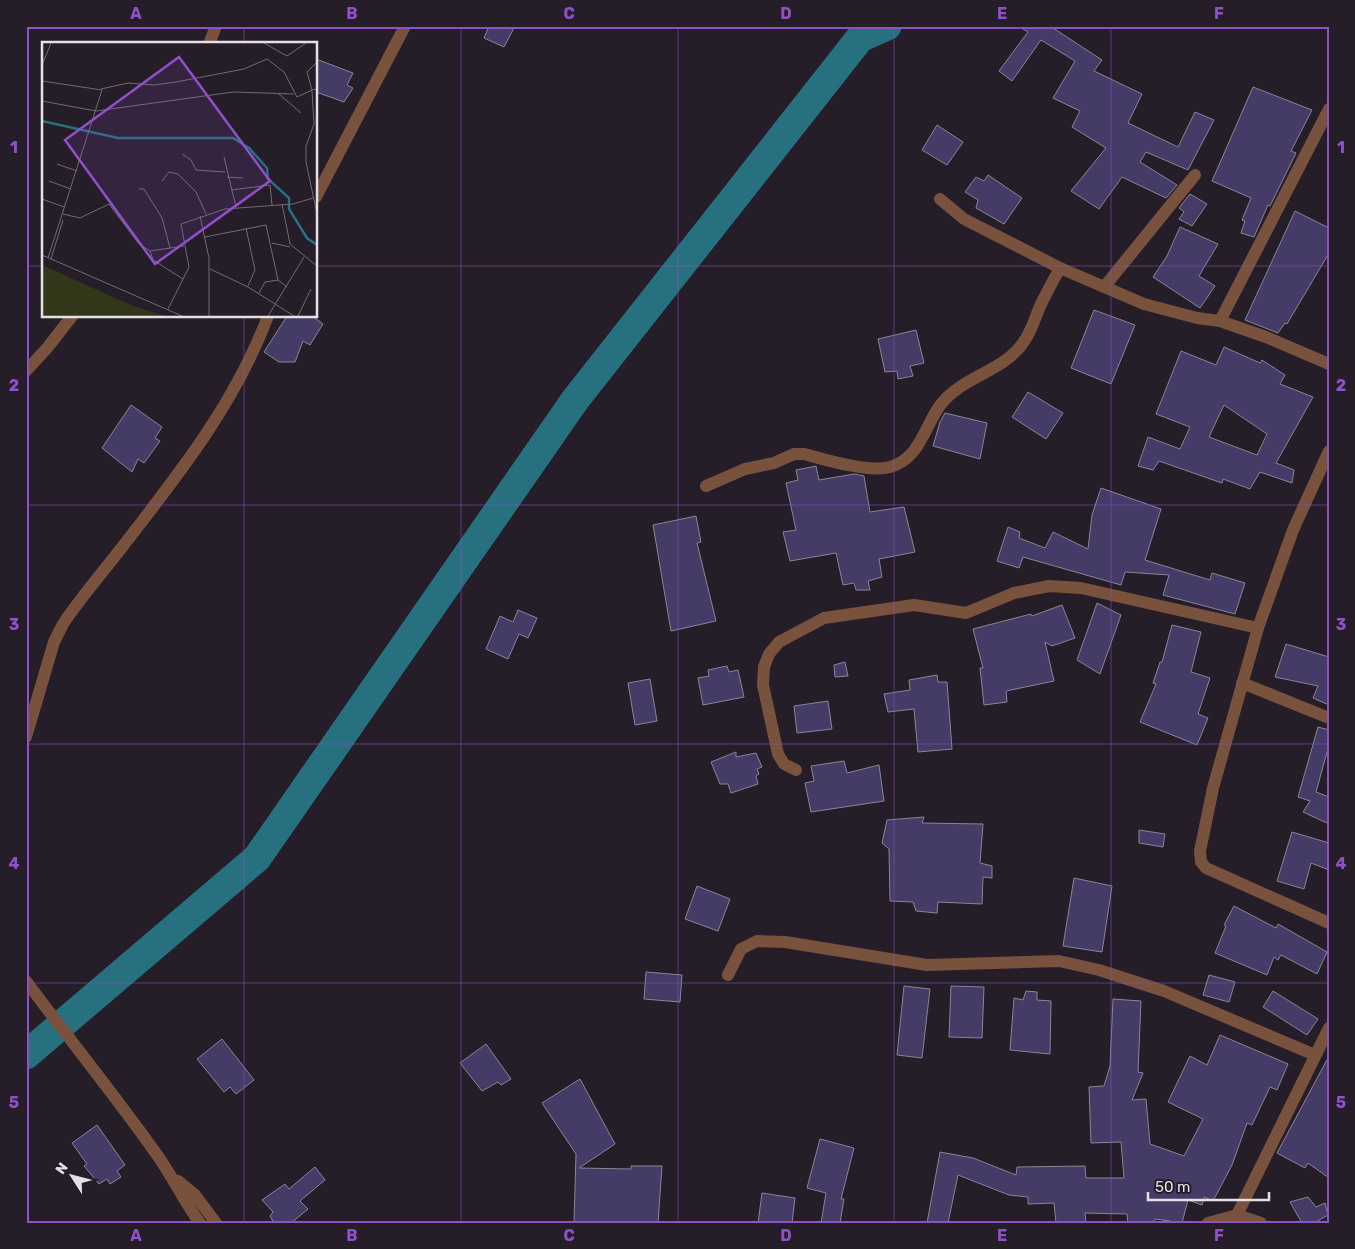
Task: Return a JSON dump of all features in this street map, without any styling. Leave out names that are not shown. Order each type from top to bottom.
[{"type":"street","points":[[210,42],[216,26]]},
{"type":"street","points":[[318,192],[405,26]]},
{"type":"street","points":[[1220,321],[1329,109]]},
{"type":"street","points":[[1105,286],[1195,175]]},
{"type":"street","points":[[940,198],[964,219],[1060,268],[1151,306],[1197,318],[1220,321],[1266,337],[1329,364]]},
{"type":"street","points":[[706,486],[745,468],[774,463],[794,454],[804,454],[869,468],[882,469],[892,467],[906,458],[919,445],[942,403],[950,395],[999,366],[1026,340],[1060,268]]},
{"type":"street","points":[[26,371],[70,318]]},
{"type":"street","points":[[26,737],[54,642],[63,624],[162,496],[214,422],[236,388],[254,352],[267,318]]},
{"type":"street","points":[[1329,451],[1293,530],[1258,628],[1213,788],[1200,851],[1201,862],[1206,868],[1329,923]]},
{"type":"street","points":[[796,770],[784,764],[778,754],[763,685],[764,667],[769,654],[779,642],[824,618],[914,605],[966,613],[1014,593],[1049,586],[1081,588],[1258,628]]},
{"type":"street","points":[[1242,683],[1329,718]]},
{"type":"street","points":[[728,975],[741,949],[757,941],[785,942],[927,965],[1059,962],[1099,970],[1164,991],[1315,1056]]},
{"type":"street","points":[[26,981],[174,1178],[185,1202],[200,1223]]},
{"type":"street","points":[[1237,1215],[1329,1028]]},
{"type":"street","points":[[174,1178],[195,1195],[216,1223]]},
{"type":"street","points":[[1208,1223],[1237,1215],[1261,1223]]},
{"type":"building","points":[[489,26],[515,26],[504,47],[484,38]]},
{"type":"building","points":[[1018,26],[1050,26],[1102,60],[1094,71],[1142,94],[1128,123],[1178,147],[1195,112],[1214,120],[1188,170],[1146,152],[1140,162],[1177,185],[1166,198],[1122,177],[1099,209],[1071,191],[1106,148],[1072,127],[1080,111],[1053,98],[1075,61],[1041,40],[1012,81],[999,71],[1028,32]]},
{"type":"building","points":[[318,60],[353,73],[347,85],[353,88],[344,102],[318,93]]},
{"type":"building","points":[[1253,87],[1312,110],[1291,151],[1296,153],[1270,206],[1268,205],[1254,237],[1241,233],[1245,221],[1242,220],[1251,198],[1212,181]]},
{"type":"building","points":[[937,125],[963,142],[947,165],[922,150]]},
{"type":"building","points":[[988,175],[1022,198],[1004,224],[976,208],[978,200],[965,192],[976,177],[984,181]]},
{"type":"building","points":[[1190,194],[1207,204],[1192,226],[1179,219],[1184,212],[1179,208]]},
{"type":"building","points":[[1295,211],[1329,228],[1329,253],[1287,324],[1285,323],[1278,333],[1245,320]]},
{"type":"building","points":[[1180,227],[1218,244],[1199,276],[1215,286],[1200,308],[1153,277],[1167,256]]},
{"type":"building","points":[[1094,310],[1135,325],[1111,384],[1071,368]]},
{"type":"building","points":[[286,318],[315,318],[323,324],[310,345],[303,341],[295,362],[279,362],[264,352]]},
{"type":"building","points":[[916,330],[924,363],[910,366],[913,376],[898,379],[897,371],[885,372],[878,339]]},
{"type":"building","points":[[1224,347],[1260,363],[1262,360],[1285,375],[1280,384],[1313,397],[1276,463],[1294,470],[1292,483],[1260,472],[1250,489],[1223,479],[1222,483],[1159,461],[1153,470],[1138,466],[1148,437],[1180,449],[1190,427],[1156,414],[1181,351],[1216,365]],"holes":[[[1224,405],[1267,434],[1257,455],[1209,437]]]},
{"type":"building","points":[[1028,392],[1063,413],[1046,439],[1012,417]]},
{"type":"building","points":[[131,405],[162,427],[155,438],[160,441],[144,463],[138,459],[132,472],[102,448]]},
{"type":"building","points":[[945,413],[987,423],[980,459],[933,446],[940,422]]},
{"type":"building","points":[[816,466],[819,480],[854,474],[864,476],[870,512],[904,507],[915,552],[879,559],[882,577],[868,581],[870,590],[856,590],[854,583],[843,585],[836,553],[790,561],[783,532],[796,530],[786,483],[798,480],[796,470]]},
{"type":"building","points":[[1101,488],[1161,509],[1145,560],[1210,580],[1212,573],[1245,583],[1235,614],[1163,595],[1169,575],[1125,572],[1121,585],[1023,557],[1019,568],[997,561],[1008,527],[1020,532],[1019,538],[1045,548],[1053,532],[1088,549],[1092,515]]},
{"type":"building","points":[[696,516],[701,542],[697,543],[716,621],[671,631],[653,525]]},
{"type":"building","points":[[1097,603],[1121,615],[1100,674],[1077,660]]},
{"type":"building","points":[[1062,605],[1075,638],[1052,646],[1045,642],[1054,681],[1006,691],[1007,702],[984,705],[980,668],[983,668],[973,629],[1031,614],[1032,616]]},
{"type":"building","points":[[518,610],[537,618],[528,638],[519,634],[508,659],[486,649],[500,616],[513,622]]},
{"type":"building","points":[[1172,625],[1201,632],[1191,672],[1210,678],[1198,714],[1208,718],[1197,745],[1140,722],[1156,684],[1153,683],[1160,662],[1162,662]]},
{"type":"building","points":[[1286,644],[1329,657],[1329,705],[1313,698],[1318,686],[1275,677]]},
{"type":"building","points":[[845,662],[848,676],[835,677],[834,665]]},
{"type":"building","points":[[727,666],[729,672],[738,670],[744,697],[703,705],[698,678],[709,676],[708,670]]},
{"type":"building","points":[[937,675],[938,682],[947,682],[952,749],[918,752],[914,709],[888,712],[884,694],[910,690],[909,680]]},
{"type":"building","points":[[650,679],[657,721],[635,725],[628,683]]},
{"type":"building","points":[[828,701],[832,729],[797,733],[794,706]]},
{"type":"building","points":[[1318,727],[1329,730],[1329,745],[1316,792],[1329,797],[1329,824],[1303,812],[1310,801],[1298,797]]},
{"type":"building","points":[[736,752],[736,757],[756,753],[762,767],[757,769],[759,774],[756,776],[758,784],[731,793],[728,784],[720,784],[711,762]]},
{"type":"building","points":[[844,761],[847,773],[879,765],[884,801],[811,812],[805,783],[814,781],[811,766]]},
{"type":"building","points":[[924,817],[922,823],[983,824],[980,863],[992,866],[992,878],[983,877],[982,904],[938,902],[937,913],[916,911],[913,902],[890,901],[889,849],[882,843],[887,820]]},
{"type":"building","points":[[1139,830],[1165,834],[1163,847],[1139,843]]},
{"type":"building","points":[[1292,832],[1329,843],[1329,870],[1311,863],[1304,889],[1277,881]]},
{"type":"building","points":[[1074,878],[1112,886],[1102,952],[1063,946]]},
{"type":"building","points":[[697,886],[730,899],[718,931],[685,919]]},
{"type":"building","points":[[1234,906],[1276,928],[1278,924],[1327,952],[1317,974],[1281,955],[1278,960],[1274,957],[1267,975],[1215,953],[1226,926],[1224,925]]},
{"type":"building","points":[[646,972],[682,975],[680,1002],[644,999]]},
{"type":"building","points":[[1209,975],[1235,982],[1229,1002],[1203,995]]},
{"type":"building","points":[[904,986],[930,989],[922,1058],[897,1055]]},
{"type":"building","points":[[951,986],[984,987],[982,1038],[949,1037]]},
{"type":"building","points":[[1026,991],[1037,992],[1037,1000],[1051,1001],[1050,1054],[1010,1050],[1014,998],[1023,1000]]},
{"type":"building","points":[[1273,991],[1318,1019],[1307,1035],[1263,1007]]},
{"type":"building","points":[[1113,999],[1141,1001],[1138,1072],[1143,1073],[1132,1100],[1146,1099],[1150,1144],[1184,1156],[1203,1119],[1168,1102],[1190,1056],[1207,1065],[1220,1035],[1288,1064],[1277,1090],[1270,1087],[1252,1125],[1247,1123],[1232,1165],[1213,1201],[1204,1197],[1202,1205],[1188,1200],[1182,1223],[1156,1219],[1151,1223],[1128,1223],[1127,1214],[1085,1213],[1086,1223],[1056,1223],[1054,1203],[1028,1204],[1028,1197],[1009,1195],[958,1175],[948,1223],[927,1223],[940,1152],[973,1158],[1016,1175],[1017,1167],[1085,1166],[1086,1178],[1124,1178],[1121,1142],[1091,1143],[1089,1087],[1104,1086],[1110,1066]]},
{"type":"building","points":[[222,1039],[254,1080],[236,1094],[230,1087],[224,1092],[197,1059]]},
{"type":"building","points":[[486,1044],[511,1079],[501,1085],[498,1082],[482,1091],[460,1063]]},
{"type":"building","points":[[1329,1056],[1329,1178],[1308,1163],[1305,1168],[1277,1153]]},
{"type":"building","points":[[580,1079],[615,1144],[579,1168],[631,1169],[631,1166],[662,1166],[658,1223],[574,1223],[576,1154],[542,1103]]},
{"type":"building","points":[[97,1125],[125,1165],[117,1171],[121,1177],[110,1184],[107,1179],[99,1184],[84,1166],[87,1164],[72,1143]]},
{"type":"building","points":[[820,1139],[854,1148],[841,1199],[844,1199],[840,1223],[821,1223],[826,1193],[807,1188]]},
{"type":"building","points":[[315,1167],[325,1180],[300,1201],[308,1209],[291,1223],[274,1223],[270,1216],[273,1212],[262,1200],[285,1184],[289,1189]]},
{"type":"building","points":[[762,1193],[795,1198],[792,1223],[758,1223]]},
{"type":"building","points":[[1308,1197],[1316,1207],[1325,1203],[1328,1215],[1314,1223],[1302,1223],[1290,1202]]},
{"type":"waterway","points":[[26,1055],[257,858],[575,400],[860,38],[887,26]]}]
